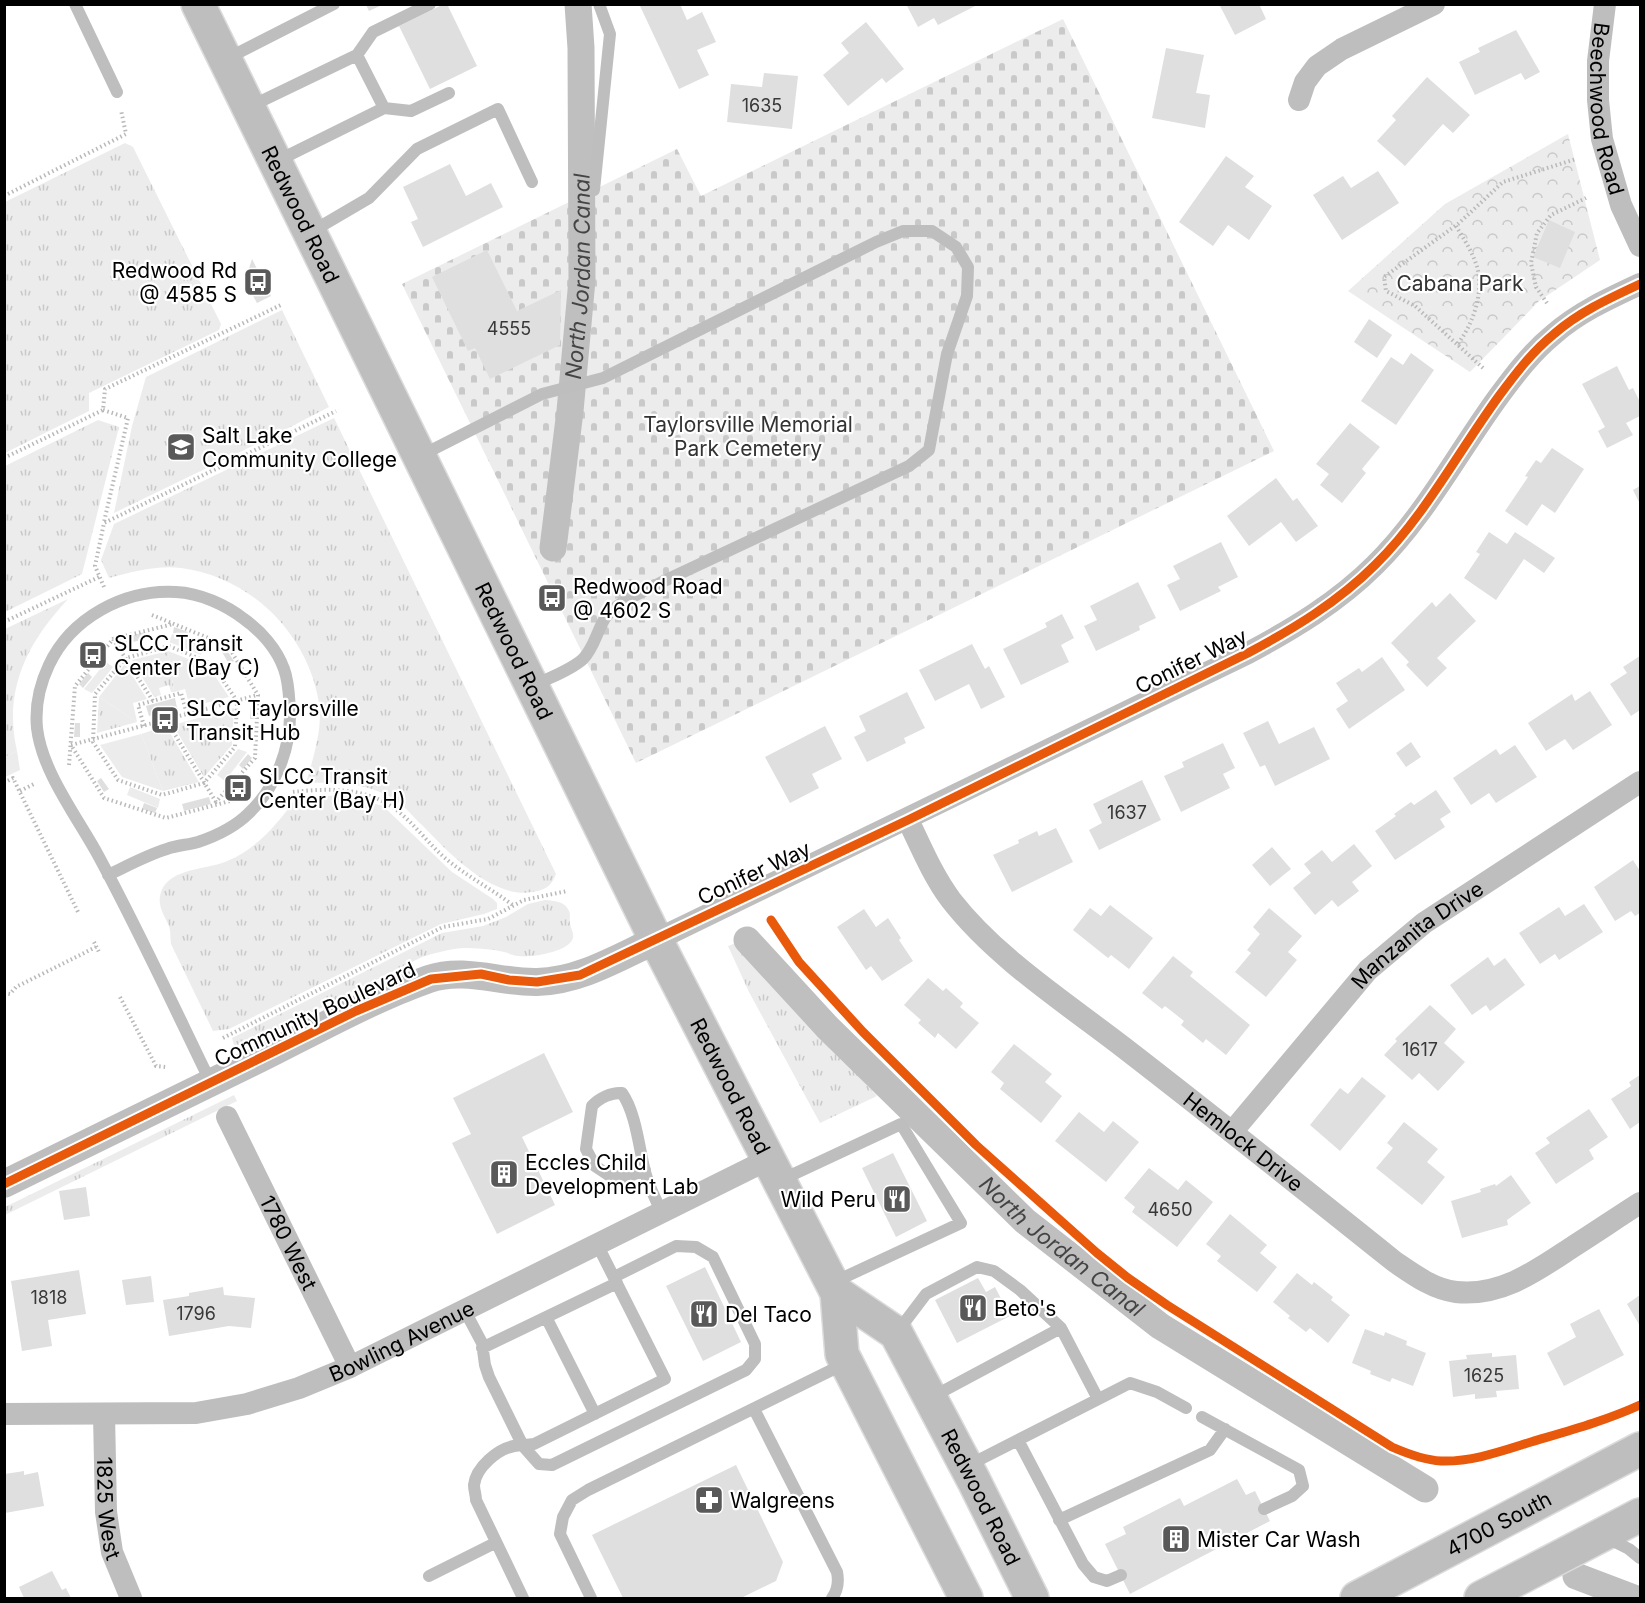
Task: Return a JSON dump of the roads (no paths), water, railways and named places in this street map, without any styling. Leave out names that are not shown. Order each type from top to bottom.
[{"type":"main road","name":"Redwood Road","points":[[198,4],[656,940],[834,1288],[842,1354],[966,1599]]},
{"type":"main road","name":"Redwood Road","points":[[834,1288],[896,1333],[1032,1599]]},
{"type":"main road","name":"4700 South","points":[[1357,1599],[1641,1449]]},
{"type":"main road","points":[[1481,1599],[1641,1515]]},
{"type":"street","points":[[1299,100],[1305,82],[1317,66],[1342,49],[1434,4]]},
{"type":"street","name":"Beechwood Road","points":[[1605,4],[1598,61],[1598,100],[1602,139],[1621,205],[1641,246]]},
{"type":"street","name":"Conifer Way","points":[[656,940],[908,820],[1248,653],[1293,628],[1334,600],[1375,565],[1410,526],[1525,361],[1554,333],[1588,309],[1641,284]]},
{"type":"street","name":"Manzanita Drive","points":[[1232,1132],[1368,970],[1395,945],[1424,923],[1641,782]]},
{"type":"street","name":"Hemlock Drive","points":[[908,820],[941,885],[974,926],[1020,967],[1422,1281],[1456,1292],[1479,1292],[1509,1285],[1535,1272],[1641,1203]]},
{"type":"street","name":"Community Boulevard","points":[[4,1184],[356,1011],[431,979],[481,974],[537,982],[558,980],[580,975],[656,940]]},
{"type":"street","name":"1780 West","points":[[227,1116],[350,1367]]},
{"type":"street","name":"Bowling Avenue","points":[[4,1414],[196,1413],[248,1404],[300,1389],[350,1367],[662,1212],[775,1170]]},
{"type":"street","name":"1825 West","points":[[104,1414],[108,1522],[112,1552],[131,1599]]},
{"type":"lane","points":[[75,4],[117,92]]},
{"type":"lane","points":[[224,59],[334,4]]},
{"type":"lane","points":[[248,107],[357,55],[373,32],[430,4]]},
{"type":"lane","points":[[594,190],[610,34],[599,4]]},
{"type":"lane","points":[[357,55],[384,108]]},
{"type":"lane","points":[[275,162],[384,108],[411,111],[449,93]]},
{"type":"lane","points":[[310,233],[369,198],[417,149],[498,109],[532,182]]},
{"type":"lane","points":[[418,456],[542,394],[603,378],[876,242],[903,231],[932,231],[956,247],[968,267],[966,296],[947,354],[929,450],[909,466],[664,580],[633,597],[615,608],[606,617],[590,649],[580,661],[531,686]]},
{"type":"lane","points":[[108,874],[167,849],[198,842],[230,827],[249,813],[263,796],[276,777],[285,752],[290,724],[289,693],[284,669],[271,646],[254,626],[232,610],[205,598],[178,592],[149,593],[102,608],[83,621],[65,639],[52,657],[43,678],[38,703],[37,727],[43,754],[108,874],[211,1083]]},
{"type":"lane","points":[[645,1170],[627,1177],[610,1176],[595,1166],[586,1149],[592,1106],[614,1092],[622,1093],[626,1098],[645,1170],[662,1212]]},
{"type":"lane","points":[[775,1170],[901,1124],[961,1223],[834,1288]]},
{"type":"lane","points":[[523,1599],[476,1500],[474,1485],[487,1461],[514,1446],[534,1444],[665,1379],[597,1244]]},
{"type":"lane","points":[[464,1309],[482,1343],[482,1348],[485,1365],[489,1377],[523,1446],[539,1464],[552,1465],[746,1370],[755,1359],[755,1344],[713,1257],[696,1247],[676,1246],[546,1317],[482,1348]]},
{"type":"lane","points":[[896,1333],[926,1294],[977,1267],[994,1271],[1020,1290],[1061,1328],[1098,1399]]},
{"type":"lane","points":[[546,1317],[595,1414]]},
{"type":"lane","points":[[930,1398],[1061,1328]]},
{"type":"lane","points":[[591,1599],[560,1534],[563,1517],[572,1500],[588,1490],[847,1363]]},
{"type":"lane","points":[[966,1467],[1130,1383],[1157,1392],[1186,1408]]},
{"type":"lane","points":[[754,1409],[837,1572],[839,1581],[832,1599]]},
{"type":"lane","points":[[1202,1417],[1299,1470],[1303,1486],[1292,1496],[1264,1509]]},
{"type":"lane","points":[[1059,1520],[1210,1450],[1225,1429]]},
{"type":"lane","points":[[1018,1440],[1083,1564],[1094,1577],[1107,1581],[1122,1575]]},
{"type":"lane","points":[[1602,1535],[1641,1558]]},
{"type":"lane","points":[[429,1576],[495,1543]]},
{"type":"waterway","name":"North Jordan Canal","points":[[553,548],[570,411],[582,280],[581,48],[578,4]]},
{"type":"waterway","name":"North Jordan Canal","points":[[747,940],[828,1028],[1025,1221],[1160,1326],[1425,1489]]},
{"type":"waterway","name":"North Jordan Canal","points":[[1576,1576],[1634,1598]]},
{"type":"place","name":"Redwood Rd @ 4585 S","points":[[258,282]]},
{"type":"place","name":"Salt Lake Community College","points":[[181,447]]},
{"type":"place","name":"Redwood Road @ 4602 S","points":[[552,598]]},
{"type":"place","name":"SLCC Transit Center (Bay C)","points":[[93,655]]},
{"type":"place","name":"SLCC Taylorsville Transit Hub","points":[[165,720]]},
{"type":"place","name":"SLCC Transit Center (Bay H)","points":[[238,788]]},
{"type":"place","name":"Eccles Child Development Lab","points":[[504,1174]]},
{"type":"place","name":"Wild Peru","points":[[897,1199]]},
{"type":"place","name":"Beto's","points":[[973,1308]]},
{"type":"place","name":"Del Taco","points":[[704,1314]]},
{"type":"place","name":"Walgreens","points":[[709,1500]]},
{"type":"place","name":"Mister Car Wash","points":[[1176,1539]]},
{"type":"park label","name":"Cabana Park","points":[[1460,283]]},
{"type":"park label","name":"Taylorsville Memorial Park Cemetery","points":[[748,436]]}]
